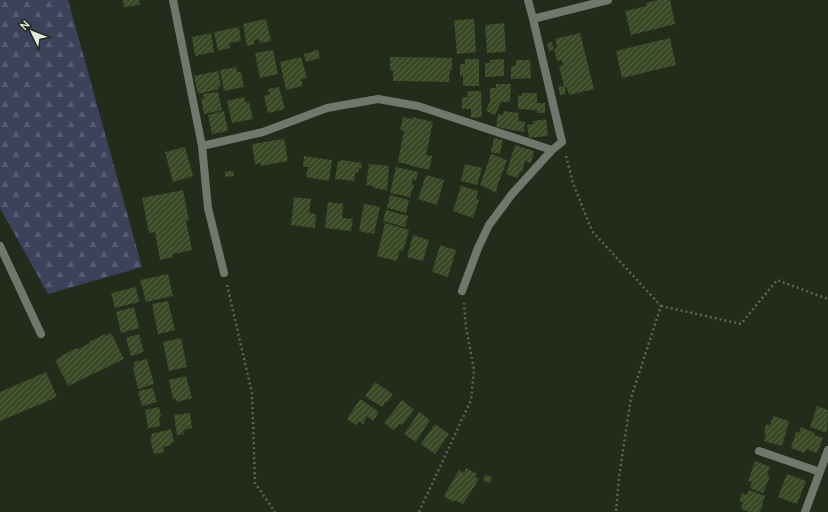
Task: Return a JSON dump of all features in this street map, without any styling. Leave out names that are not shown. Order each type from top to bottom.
[{"type":"street","points":[[173,0],[202,146],[208,208],[224,273]]},
{"type":"street","points":[[462,291],[478,248],[489,225],[512,194],[552,150],[562,142],[534,19],[528,0]]},
{"type":"street","points":[[534,19],[608,0]]},
{"type":"street","points":[[202,146],[263,132],[327,108],[378,99],[418,106],[552,150]]},
{"type":"street","points":[[0,246],[41,334]]},
{"type":"street","points":[[805,512],[828,450]]},
{"type":"street","points":[[759,451],[820,472]]},
{"type":"path","points":[[562,142],[573,183],[592,231],[661,306],[741,324],[777,280],[828,299]]},
{"type":"path","points":[[224,273],[252,393],[255,483],[275,512]]},
{"type":"path","points":[[419,512],[470,400],[474,370],[466,327],[462,291]]},
{"type":"path","points":[[616,512],[619,477],[632,398],[661,306]]},
{"type":"green space","points":[[0,0],[68,0],[142,267],[48,294],[0,208]]},
{"type":"building","points":[[123,0],[139,0],[140,5],[124,7]]},
{"type":"building","points":[[658,0],[670,0],[675,24],[631,35],[625,11],[647,6],[646,3]]},
{"type":"building","points":[[266,19],[271,41],[260,43],[259,39],[254,40],[255,44],[247,46],[243,24]]},
{"type":"building","points":[[474,19],[476,52],[457,54],[454,20]]},
{"type":"building","points":[[504,23],[506,52],[487,53],[485,25]]},
{"type":"building","points":[[239,27],[241,41],[229,43],[230,48],[218,51],[214,32]]},
{"type":"building","points":[[211,33],[214,52],[195,56],[192,37]]},
{"type":"building","points":[[580,33],[594,89],[569,95],[567,87],[565,88],[566,94],[560,95],[558,87],[564,86],[559,66],[563,65],[562,60],[557,61],[554,49],[557,48],[555,39]]},
{"type":"building","points":[[670,38],[676,65],[622,78],[616,51]]},
{"type":"building","points":[[552,42],[554,50],[549,51],[547,43]]},
{"type":"building","points":[[273,50],[278,74],[260,78],[255,53]]},
{"type":"building","points":[[318,50],[320,58],[306,62],[304,54]]},
{"type":"building","points":[[301,57],[307,78],[301,79],[303,86],[286,90],[280,62]]},
{"type":"building","points":[[390,57],[452,58],[452,70],[450,70],[449,82],[393,81],[393,70],[390,70]]},
{"type":"building","points":[[465,59],[479,59],[479,86],[463,86],[463,76],[460,76],[460,64],[465,64]]},
{"type":"building","points":[[504,59],[504,76],[485,77],[485,63],[490,63],[490,60]]},
{"type":"building","points":[[516,60],[530,60],[531,78],[511,79],[511,66],[516,66]]},
{"type":"building","points":[[236,67],[237,72],[241,72],[244,87],[224,91],[220,70]]},
{"type":"building","points":[[218,71],[221,86],[218,86],[219,89],[198,94],[194,76]]},
{"type":"building","points":[[496,84],[511,84],[510,102],[501,102],[495,115],[486,111],[490,101],[490,88],[496,88]]},
{"type":"building","points":[[279,87],[285,109],[268,113],[264,96],[270,94],[268,89]]},
{"type":"building","points":[[467,91],[481,91],[482,117],[471,118],[471,109],[462,109],[462,97],[468,97]]},
{"type":"building","points":[[218,92],[222,110],[204,114],[201,99],[204,98],[203,94]]},
{"type":"building","points":[[522,93],[537,93],[537,103],[545,103],[545,113],[537,113],[537,110],[518,109],[518,95],[522,96]]},
{"type":"building","points":[[244,97],[246,103],[249,102],[253,119],[232,123],[227,101]]},
{"type":"building","points":[[224,111],[228,131],[212,134],[208,115]]},
{"type":"building","points":[[504,111],[519,113],[518,121],[525,122],[524,132],[496,127],[498,114],[503,115]]},
{"type":"building","points":[[403,117],[412,119],[413,117],[433,122],[426,155],[432,156],[429,170],[398,162],[404,131],[400,130]]},
{"type":"building","points":[[546,119],[548,136],[529,138],[527,125],[533,124],[533,121]]},
{"type":"building","points":[[494,138],[503,140],[500,154],[491,152]]},
{"type":"building","points":[[284,139],[288,161],[261,166],[261,163],[255,164],[252,144]]},
{"type":"building","points":[[515,145],[534,151],[531,163],[525,161],[522,172],[520,171],[518,178],[506,174]]},
{"type":"building","points":[[185,147],[193,176],[173,182],[165,152]]},
{"type":"building","points":[[491,154],[507,160],[496,190],[497,193],[480,185]]},
{"type":"building","points":[[304,156],[332,160],[329,181],[306,177],[308,167],[303,167]]},
{"type":"building","points":[[341,160],[362,163],[358,173],[355,172],[354,181],[335,179],[338,161]]},
{"type":"building","points":[[369,164],[389,166],[387,190],[373,188],[373,186],[366,185]]},
{"type":"building","points":[[465,164],[482,168],[477,185],[461,181]]},
{"type":"building","points":[[396,167],[418,172],[416,180],[413,179],[411,184],[414,185],[410,197],[390,193]]},
{"type":"building","points":[[233,171],[234,176],[225,177],[225,172]]},
{"type":"building","points":[[426,175],[444,180],[437,205],[418,199]]},
{"type":"building","points":[[461,186],[478,191],[476,199],[479,200],[473,218],[453,211]]},
{"type":"building","points":[[183,190],[189,220],[186,221],[192,250],[172,254],[173,257],[160,260],[155,232],[149,233],[142,198]]},
{"type":"building","points":[[390,195],[409,200],[406,213],[387,208]]},
{"type":"building","points":[[294,197],[311,199],[309,213],[316,214],[315,228],[291,225]]},
{"type":"building","points":[[328,202],[343,204],[342,218],[353,219],[351,231],[325,228]]},
{"type":"building","points":[[364,204],[380,207],[374,234],[359,231]]},
{"type":"building","points":[[386,210],[408,216],[405,227],[383,221]]},
{"type":"building","points":[[385,223],[409,230],[403,251],[400,250],[397,261],[377,256]]},
{"type":"building","points":[[413,235],[429,240],[423,261],[407,257]]},
{"type":"building","points":[[440,245],[456,250],[448,277],[432,272]]},
{"type":"building","points":[[168,274],[173,296],[146,302],[140,280]]},
{"type":"building","points":[[136,287],[139,302],[115,308],[111,293]]},
{"type":"building","points":[[168,301],[175,330],[158,334],[152,304]]},
{"type":"building","points":[[134,307],[139,328],[121,333],[116,312]]},
{"type":"building","points":[[111,333],[124,359],[68,386],[55,360],[105,334],[106,336]]},
{"type":"building","points":[[139,334],[144,352],[131,356],[126,338]]},
{"type":"building","points":[[181,338],[187,367],[169,371],[163,342]]},
{"type":"building","points":[[147,359],[154,384],[138,389],[133,367],[135,367],[134,362]]},
{"type":"building","points":[[46,372],[57,397],[0,421],[0,392]]},
{"type":"building","points":[[186,376],[192,398],[177,402],[176,399],[173,399],[169,380]]},
{"type":"building","points":[[375,382],[393,394],[388,402],[386,401],[382,407],[365,396]]},
{"type":"building","points":[[153,388],[157,402],[142,406],[138,391]]},
{"type":"building","points":[[360,399],[379,412],[373,421],[367,416],[363,424],[359,421],[356,425],[347,419]]},
{"type":"building","points":[[402,400],[414,410],[402,425],[399,424],[394,430],[384,423]]},
{"type":"building","points":[[817,406],[828,410],[827,433],[810,427]]},
{"type":"building","points":[[159,407],[161,417],[159,417],[160,426],[148,428],[145,410]]},
{"type":"building","points":[[419,412],[430,420],[416,442],[404,434]]},
{"type":"building","points":[[190,413],[192,428],[183,430],[184,434],[177,435],[174,415]]},
{"type":"building","points":[[773,416],[789,421],[782,446],[764,441],[766,424],[770,426]]},
{"type":"building","points":[[435,424],[449,434],[435,454],[421,444]]},
{"type":"building","points":[[801,427],[815,433],[814,435],[823,438],[817,453],[806,449],[805,453],[791,448],[796,432],[799,433]]},
{"type":"building","points":[[171,429],[174,442],[171,443],[171,445],[163,447],[164,452],[154,454],[150,438],[152,438],[151,434]]},
{"type":"building","points":[[755,461],[770,467],[767,475],[770,476],[763,493],[750,488],[752,482],[748,481]]},
{"type":"building","points":[[466,468],[477,474],[475,477],[479,479],[463,504],[454,500],[453,502],[444,496],[459,470],[464,473]]},
{"type":"building","points":[[787,474],[806,481],[797,504],[778,497]]},
{"type":"building","points":[[485,475],[492,477],[490,483],[483,480]]},
{"type":"building","points":[[749,490],[765,496],[760,512],[750,512],[741,509],[743,502],[739,501],[742,493],[747,495]]}]
